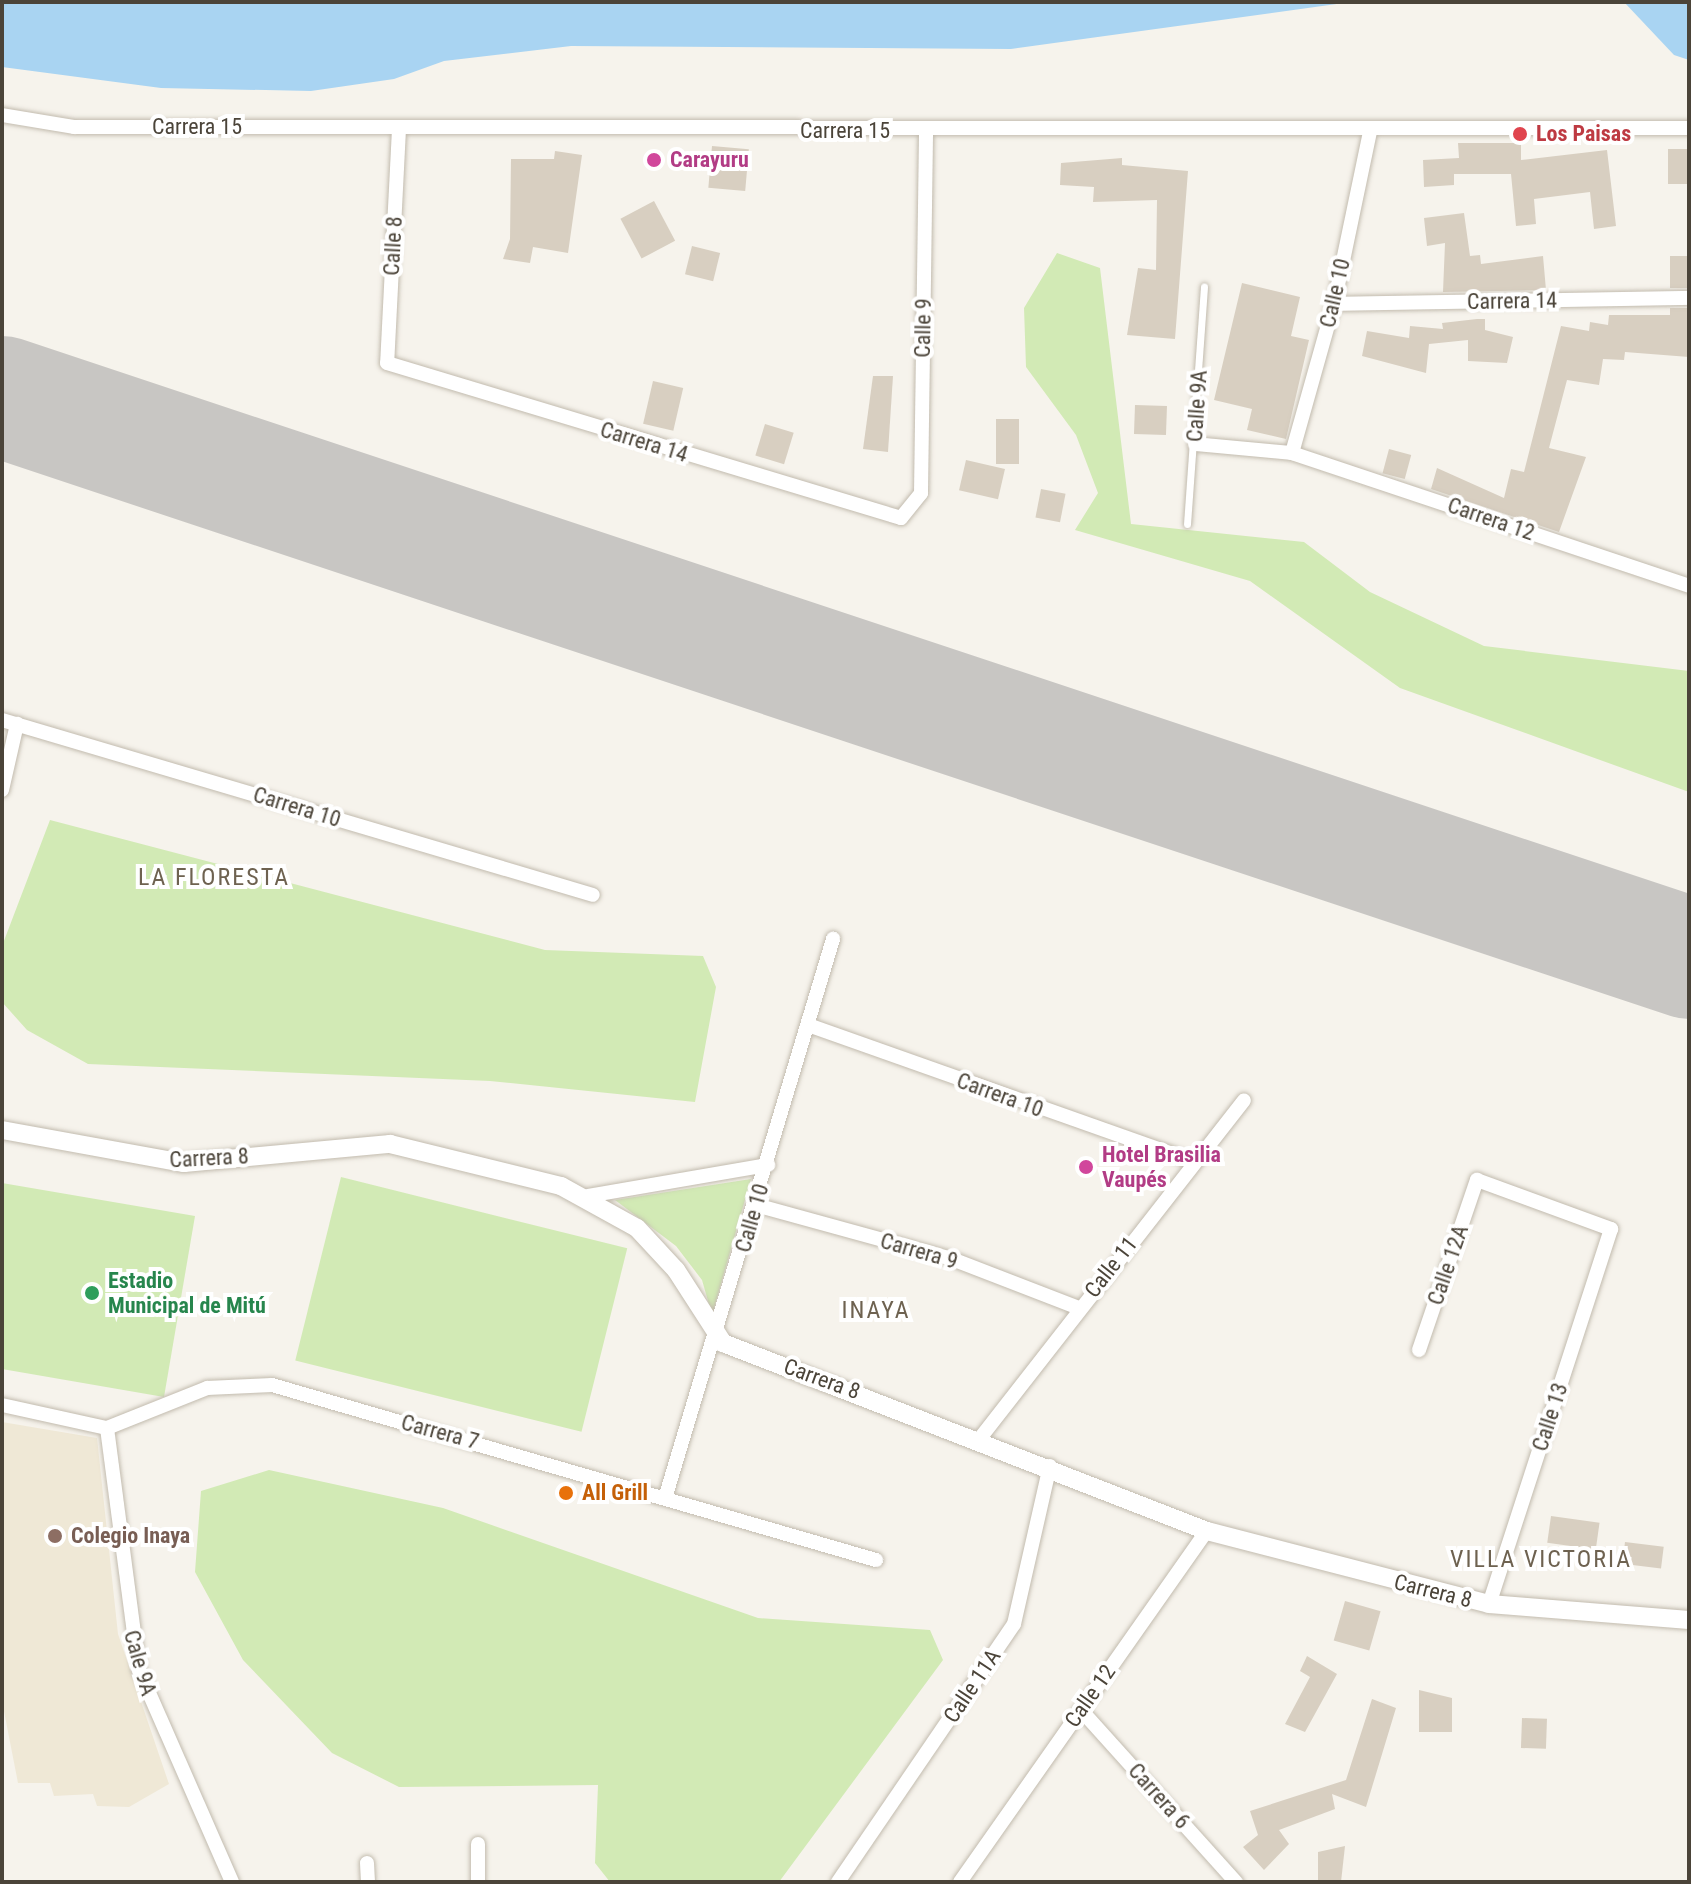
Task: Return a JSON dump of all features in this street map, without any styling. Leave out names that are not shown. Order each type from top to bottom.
[{"type":"street","name":"Carrera 15","points":[[2,115],[74,127],[926,132],[1689,128]]},
{"type":"street","name":"Calle 8","points":[[387,363],[399,129]]},
{"type":"street","name":"Calle 10","points":[[1292,453],[1334,304],[1370,131]]},
{"type":"street","name":"Calle 9","points":[[901,518],[921,493],[926,132]]},
{"type":"street","name":"Carrera 14","points":[[1334,304],[1689,298]]},
{"type":"street","name":"Carrera 14","points":[[387,363],[901,518]]},
{"type":"street","name":"Carrera 12","points":[[1195,444],[1292,453],[1689,586]]},
{"type":"street","name":"Carrera 10","points":[[2,720],[593,895]]},
{"type":"street","points":[[2,790],[17,724]]},
{"type":"street","name":"Calle 10","points":[[666,1495],[756,1205],[833,939]]},
{"type":"street","name":"Carrera 10","points":[[808,1025],[1194,1162]]},
{"type":"street","name":"Calle 11","points":[[981,1437],[1244,1100]]},
{"type":"street","name":"Carrera 8","points":[[2,1130],[184,1163],[390,1144],[588,1196],[662,1253],[716,1337],[981,1437],[1207,1531],[1489,1604],[1689,1620]]},
{"type":"street","points":[[588,1196],[768,1165]]},
{"type":"street","name":"Calle 12A","points":[[1419,1350],[1477,1180],[1611,1229]]},
{"type":"street","name":"Carrera 9","points":[[756,1205],[952,1259],[1079,1308]]},
{"type":"street","name":"Calle 13","points":[[1489,1604],[1611,1229]]},
{"type":"street","name":"Carrera 7","points":[[107,1428],[207,1388],[259,1384],[666,1495],[876,1560]]},
{"type":"street","points":[[2,1405],[107,1428]]},
{"type":"street","name":"Cale 9A","points":[[107,1428],[139,1670],[232,1882]]},
{"type":"street","name":"Calle 11A","points":[[838,1882],[1014,1624],[1050,1466]]},
{"type":"street","name":"Calle 12","points":[[960,1882],[1207,1531]]},
{"type":"street","name":"Carrera 6","points":[[1081,1710],[1236,1882]]},
{"type":"street","points":[[478,1844],[478,1882]]},
{"type":"street","points":[[367,1863],[368,1882]]},
{"type":"lane","name":"Calle 9A","points":[[1187,524],[1204,287]]},
{"type":"shaded area","name":"Colegio Inaya","points":[[2,1422],[97,1438],[118,1634],[169,1784],[129,1807],[97,1806],[93,1794],[54,1796],[50,1783],[18,1783],[2,1701]]},
{"type":"green space","points":[[1057,253],[1100,268],[1131,524],[1304,542],[1370,592],[1484,646],[1689,671],[1689,792],[1400,688],[1250,581],[1075,530],[1098,493],[1076,435],[1026,367],[1024,308]]},
{"type":"green space","points":[[50,820],[545,950],[703,956],[716,987],[695,1102],[490,1081],[88,1064],[27,1030],[2,1002],[2,946]]},
{"type":"green space","points":[[341,1177],[627,1248],[582,1432],[295,1360]]},
{"type":"green space","points":[[751,1179],[712,1315],[702,1280],[676,1246],[615,1200]]},
{"type":"green space","name":"Estadio Municipal de Mitú","points":[[2,1183],[195,1216],[164,1397],[2,1369]]},
{"type":"green space","points":[[269,1470],[443,1508],[758,1618],[930,1630],[943,1660],[779,1882],[610,1882],[595,1863],[598,1785],[399,1787],[332,1753],[243,1660],[195,1572],[201,1491]]},
{"type":"water","points":[[2,2],[1351,2],[1011,49],[571,46],[444,61],[394,79],[311,91],[161,88],[2,67]]},
{"type":"water","points":[[1624,2],[1689,2],[1689,60],[1674,55]]},
{"type":"building","points":[[1458,143],[1521,143],[1521,160],[1607,150],[1616,226],[1594,229],[1590,192],[1534,199],[1536,224],[1516,226],[1511,174],[1454,174],[1454,185],[1424,187],[1423,160],[1459,158]]},
{"type":"building","points":[[712,146],[749,149],[745,191],[708,188]]},
{"type":"building","points":[[1668,149],[1689,149],[1689,184],[1668,184]]},
{"type":"building","points":[[555,151],[582,155],[568,253],[533,247],[530,263],[503,259],[510,239],[511,159],[554,159]]},
{"type":"building","points":[[1122,158],[1122,165],[1188,171],[1175,339],[1127,335],[1138,268],[1156,270],[1157,200],[1093,202],[1094,187],[1060,185],[1061,163]]},
{"type":"building","points":[[654,201],[675,241],[642,259],[620,219]]},
{"type":"building","points":[[1464,213],[1470,256],[1480,255],[1481,264],[1543,256],[1546,290],[1443,292],[1445,243],[1427,246],[1424,218]]},
{"type":"building","points":[[692,246],[720,253],[713,281],[685,274]]},
{"type":"building","points":[[1670,256],[1689,256],[1689,288],[1670,288]]},
{"type":"building","points":[[1242,283],[1300,297],[1291,336],[1309,340],[1286,439],[1247,430],[1252,409],[1214,400]]},
{"type":"building","points":[[1670,308],[1689,308],[1689,357],[1625,352],[1624,360],[1603,359],[1599,385],[1567,380],[1549,448],[1586,457],[1559,532],[1431,489],[1437,468],[1504,498],[1511,469],[1524,472],[1561,326],[1589,331],[1590,322],[1608,325],[1609,315],[1670,315]]},
{"type":"building","points":[[1485,319],[1485,330],[1513,337],[1507,363],[1468,361],[1468,340],[1429,344],[1426,373],[1362,356],[1367,331],[1409,338],[1410,326],[1443,329],[1442,323]]},
{"type":"building","points":[[873,376],[893,376],[888,452],[863,449]]},
{"type":"building","points":[[653,381],[683,388],[673,431],[643,424]]},
{"type":"building","points":[[1135,405],[1167,406],[1166,435],[1134,434]]},
{"type":"building","points":[[996,419],[1019,419],[1019,464],[996,464]]},
{"type":"building","points":[[765,424],[794,433],[784,464],[755,456]]},
{"type":"building","points":[[1389,449],[1411,455],[1405,479],[1383,473]]},
{"type":"building","points":[[966,460],[1005,469],[998,499],[959,490]]},
{"type":"building","points":[[1041,489],[1066,494],[1060,522],[1035,517]]},
{"type":"building","points":[[1551,1516],[1600,1523],[1596,1550],[1547,1543]]},
{"type":"building","points":[[1625,1542],[1664,1547],[1661,1569],[1622,1564]]},
{"type":"building","points":[[1345,1601],[1381,1611],[1369,1651],[1334,1640]]},
{"type":"building","points":[[1307,1656],[1337,1674],[1305,1732],[1285,1724],[1310,1677],[1300,1671]]},
{"type":"building","points":[[1419,1690],[1452,1698],[1452,1732],[1419,1732]]},
{"type":"building","points":[[1372,1699],[1396,1708],[1366,1807],[1332,1794],[1335,1809],[1279,1830],[1289,1844],[1264,1870],[1243,1847],[1258,1835],[1250,1811],[1346,1780]]},
{"type":"building","points":[[1522,1718],[1547,1719],[1546,1749],[1521,1748]]},
{"type":"building","points":[[1345,1846],[1341,1882],[1318,1882],[1318,1852]]},
{"type":"runway","points":[[2,397],[1689,958]]},
{"type":"place","name":"Los Paisas","points":[[1520,134]]},
{"type":"place","name":"Carayuru","points":[[654,160]]},
{"type":"place","name":"Hotel Brasilia Vaupés","points":[[1086,1167]]},
{"type":"place","name":"Estadio Municipal de Mitú","points":[[92,1293]]},
{"type":"place","name":"All Grill","points":[[566,1493]]},
{"type":"place","name":"Colegio Inaya","points":[[55,1536]]},
{"type":"district","name":"LA FLORESTA","points":[[214,878]]},
{"type":"district","name":"INAYA","points":[[876,1311]]},
{"type":"district","name":"VILLA VICTORIA","points":[[1541,1560]]}]
